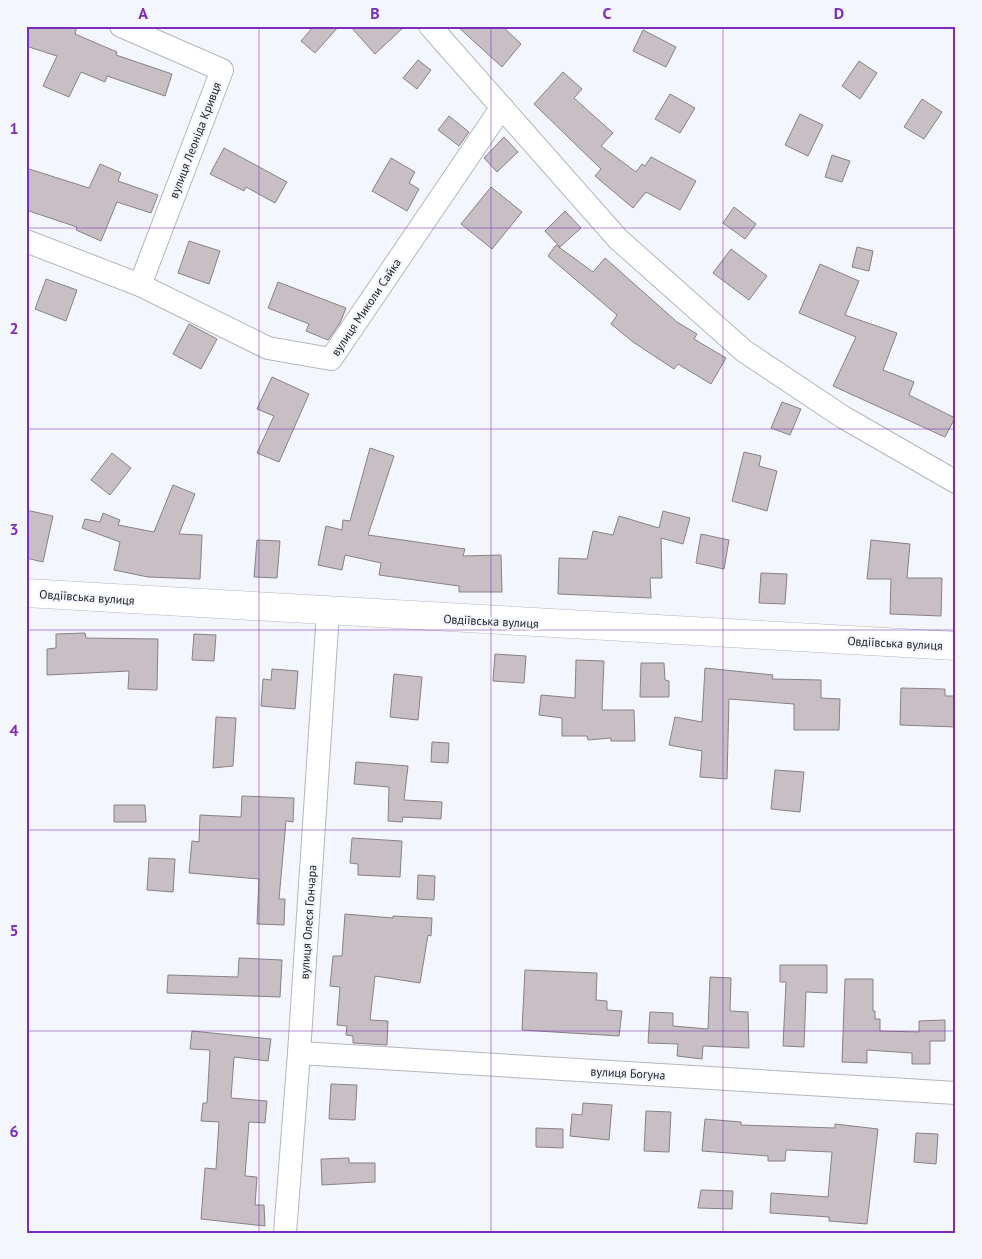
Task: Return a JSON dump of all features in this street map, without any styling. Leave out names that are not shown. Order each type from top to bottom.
[{"type":"main road","name":"Овдіївська вулиця","points":[[26,593],[328,612],[956,646]]},
{"type":"street","name":"вулиця Леоніда Кривця","points":[[121,26],[222,70],[140,285]]},
{"type":"street","points":[[430,26],[618,239],[744,351],[843,417],[956,482]]},
{"type":"street","name":"вулиця Миколи Сайка","points":[[26,241],[140,285],[268,348],[331,359],[502,107]]},
{"type":"street","name":"вулиця Олеся Гончара","points":[[285,1233],[299,1053],[328,612]]},
{"type":"street","name":"вулиця Богуна","points":[[299,1053],[956,1093]]},
{"type":"building","points":[[26,26],[77,26],[75,34],[117,52],[116,55],[172,74],[165,96],[107,76],[105,82],[81,72],[69,97],[43,86],[57,56],[26,46]]},
{"type":"building","points":[[314,26],[339,26],[315,53],[301,41]]},
{"type":"building","points":[[350,26],[405,26],[375,54]]},
{"type":"building","points":[[457,26],[502,26],[521,44],[502,67]]},
{"type":"building","points":[[643,30],[676,47],[666,67],[633,51]]},
{"type":"building","points":[[418,60],[431,70],[417,89],[403,78]]},
{"type":"building","points":[[859,61],[877,73],[860,99],[842,86]]},
{"type":"building","points":[[563,72],[582,89],[574,98],[613,133],[601,146],[636,172],[642,164],[645,166],[651,157],[696,181],[680,210],[646,192],[633,208],[595,176],[601,169],[534,104]]},
{"type":"building","points":[[670,94],[695,108],[680,133],[655,119]]},
{"type":"building","points":[[922,99],[942,112],[924,139],[904,127]]},
{"type":"building","points":[[800,114],[823,125],[808,156],[785,145]]},
{"type":"building","points":[[449,116],[469,132],[459,146],[438,130]]},
{"type":"building","points":[[504,137],[518,152],[497,172],[484,158]]},
{"type":"building","points":[[224,148],[287,182],[275,203],[246,187],[244,191],[210,174]]},
{"type":"building","points":[[832,155],[850,161],[842,182],[825,177]]},
{"type":"building","points":[[391,158],[415,172],[409,183],[419,189],[407,211],[372,191]]},
{"type":"building","points":[[100,164],[121,173],[118,181],[158,195],[151,213],[117,202],[101,241],[76,230],[77,227],[26,210],[26,168],[89,188]]},
{"type":"building","points":[[491,187],[522,212],[492,249],[461,224]]},
{"type":"building","points":[[734,207],[756,224],[745,239],[723,223]]},
{"type":"building","points":[[565,211],[581,228],[560,247],[545,231]]},
{"type":"building","points":[[189,241],[220,251],[209,284],[178,273]]},
{"type":"building","points":[[556,245],[593,272],[605,258],[677,322],[697,334],[694,339],[726,358],[711,384],[678,364],[674,369],[633,342],[611,324],[617,315],[548,256]]},
{"type":"building","points":[[857,247],[873,251],[869,271],[852,267]]},
{"type":"building","points":[[731,249],[767,276],[749,300],[713,273]]},
{"type":"building","points":[[820,264],[859,281],[845,315],[897,333],[883,370],[914,382],[909,395],[955,418],[945,437],[833,386],[856,337],[799,313]]},
{"type":"building","points":[[46,279],[77,290],[66,321],[35,309]]},
{"type":"building","points":[[278,282],[346,308],[340,323],[328,340],[306,331],[309,324],[268,308]]},
{"type":"building","points":[[189,324],[217,339],[201,369],[173,354]]},
{"type":"building","points":[[272,377],[309,394],[279,462],[257,453],[274,416],[257,409]]},
{"type":"building","points":[[782,402],[801,409],[790,435],[771,428]]},
{"type":"building","points":[[370,448],[394,456],[368,535],[465,549],[463,556],[501,555],[502,592],[459,592],[459,586],[379,575],[381,563],[345,555],[342,570],[318,565],[326,526],[342,530],[343,520],[350,521]]},
{"type":"building","points":[[744,452],[761,456],[759,466],[777,471],[767,511],[732,501]]},
{"type":"building","points":[[112,453],[131,468],[110,495],[91,480]]},
{"type":"building","points":[[173,485],[195,494],[179,534],[202,535],[200,579],[148,577],[114,570],[120,542],[82,528],[85,519],[100,522],[103,513],[120,520],[118,525],[154,532]]},
{"type":"building","points":[[26,510],[53,516],[43,562],[26,558]]},
{"type":"building","points":[[663,511],[690,518],[683,544],[661,538],[662,578],[650,578],[651,598],[558,594],[559,558],[587,559],[593,531],[613,535],[619,516],[659,528]]},
{"type":"building","points":[[701,534],[729,540],[724,569],[696,563]]},
{"type":"building","points":[[257,540],[280,541],[277,578],[254,577]]},
{"type":"building","points":[[871,540],[910,544],[907,578],[942,578],[941,616],[890,614],[891,579],[867,579]]},
{"type":"building","points":[[761,573],[787,574],[785,604],[759,603]]},
{"type":"building","points":[[85,633],[86,638],[158,639],[157,690],[128,689],[129,671],[47,675],[47,649],[56,648],[56,634]]},
{"type":"building","points":[[194,634],[216,635],[214,661],[192,660]]},
{"type":"building","points":[[495,654],[526,656],[524,683],[493,681]]},
{"type":"building","points":[[576,660],[604,661],[602,710],[634,710],[635,741],[611,741],[611,738],[588,740],[587,736],[562,736],[562,718],[539,715],[541,695],[575,698]]},
{"type":"building","points":[[641,663],[664,663],[665,680],[669,681],[669,697],[640,697]]},
{"type":"building","points":[[705,668],[773,675],[772,679],[821,680],[821,698],[840,699],[839,730],[794,730],[794,704],[729,699],[727,779],[700,777],[702,751],[669,745],[675,717],[702,722]]},
{"type":"building","points":[[272,669],[298,671],[295,709],[261,706],[263,679],[271,680]]},
{"type":"building","points":[[394,674],[422,677],[418,720],[390,717]]},
{"type":"building","points":[[901,688],[945,689],[945,696],[956,696],[956,727],[900,725]]},
{"type":"building","points":[[216,717],[236,718],[233,766],[213,768]]},
{"type":"building","points":[[432,742],[449,743],[448,763],[431,762]]},
{"type":"building","points":[[356,762],[408,766],[404,800],[442,802],[441,819],[403,817],[402,822],[388,821],[389,787],[354,784]]},
{"type":"building","points":[[775,770],[804,772],[800,812],[771,809]]},
{"type":"building","points":[[242,796],[294,798],[293,822],[286,821],[279,899],[285,899],[284,925],[257,924],[259,879],[189,873],[192,841],[199,842],[200,815],[241,817]]},
{"type":"building","points":[[114,805],[145,805],[146,822],[114,822]]},
{"type":"building","points":[[352,838],[402,841],[400,877],[358,875],[358,864],[350,863]]},
{"type":"building","points":[[149,858],[175,859],[173,892],[147,890]]},
{"type":"building","points":[[418,875],[435,876],[434,900],[417,899]]},
{"type":"building","points":[[345,914],[393,918],[393,916],[432,918],[431,936],[428,935],[420,983],[375,976],[370,1020],[388,1021],[387,1045],[353,1043],[353,1036],[346,1035],[347,1026],[337,1025],[340,987],[330,986],[333,956],[342,956]]},
{"type":"building","points":[[239,958],[282,960],[280,997],[167,993],[168,975],[238,977]]},
{"type":"building","points":[[780,965],[827,965],[827,993],[806,992],[804,1047],[783,1046],[786,982],[780,982]]},
{"type":"building","points":[[525,970],[597,973],[596,1000],[607,1001],[607,1010],[622,1011],[619,1036],[522,1030]]},
{"type":"building","points":[[710,977],[731,978],[730,1011],[748,1012],[749,1048],[703,1046],[702,1059],[677,1056],[678,1044],[648,1043],[650,1012],[673,1013],[673,1026],[708,1029]]},
{"type":"building","points":[[845,979],[873,979],[873,1011],[875,1011],[875,1019],[880,1019],[880,1031],[919,1032],[919,1021],[945,1020],[945,1041],[930,1041],[930,1064],[912,1064],[912,1053],[867,1050],[867,1063],[842,1062]]},
{"type":"building","points":[[192,1031],[271,1039],[268,1061],[234,1057],[231,1098],[267,1101],[265,1123],[249,1122],[245,1176],[257,1177],[255,1205],[264,1205],[265,1226],[201,1219],[205,1168],[216,1169],[219,1122],[201,1121],[203,1103],[207,1103],[210,1050],[190,1049]]},
{"type":"building","points":[[331,1084],[357,1085],[355,1120],[329,1119]]},
{"type":"building","points":[[583,1103],[612,1105],[609,1140],[570,1136],[572,1114],[582,1115]]},
{"type":"building","points":[[646,1111],[671,1112],[669,1152],[644,1151]]},
{"type":"building","points":[[705,1119],[741,1122],[741,1125],[835,1128],[835,1124],[878,1129],[867,1224],[829,1221],[829,1217],[770,1213],[771,1193],[828,1197],[832,1152],[786,1150],[785,1161],[768,1161],[768,1156],[702,1151]]},
{"type":"building","points":[[536,1128],[563,1129],[563,1148],[536,1147]]},
{"type":"building","points":[[916,1133],[938,1134],[936,1164],[914,1162]]},
{"type":"building","points":[[349,1158],[349,1163],[375,1163],[375,1182],[322,1185],[321,1159]]},
{"type":"building","points":[[701,1190],[733,1191],[732,1209],[698,1208]]}]
